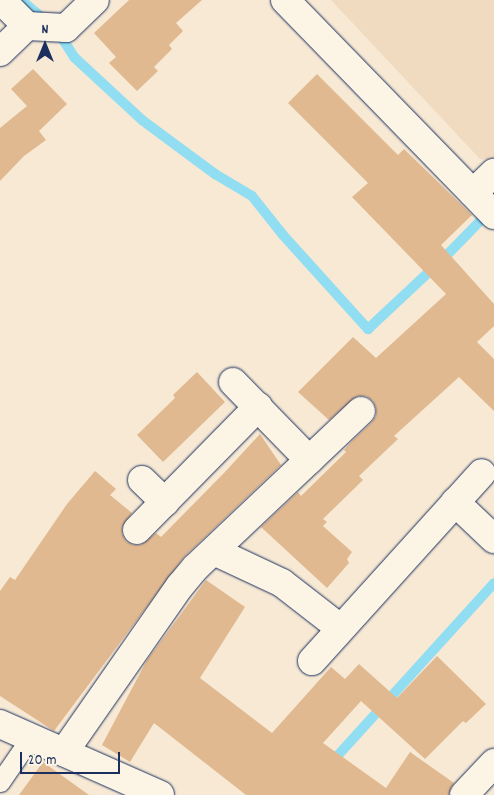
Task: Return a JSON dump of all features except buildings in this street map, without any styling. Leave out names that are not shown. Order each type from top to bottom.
[{"type":"street","points":[[1,0],[26,26],[66,28],[95,0]]},
{"type":"street","points":[[285,0],[484,204],[494,173]]},
{"type":"street","points":[[0,52],[26,26]]},
{"type":"street","points":[[233,382],[309,460]]},
{"type":"street","points":[[138,530],[258,407]]},
{"type":"street","points":[[64,752],[180,586],[214,550],[361,410]]},
{"type":"street","points":[[312,661],[482,472]]},
{"type":"street","points":[[142,480],[165,502]]},
{"type":"street","points":[[455,502],[494,539]]},
{"type":"street","points":[[214,550],[282,583],[340,628]]},
{"type":"street","points":[[0,724],[160,795]]},
{"type":"street","points":[[464,795],[494,763]]},
{"type":"lane","points":[[0,782],[31,738]]},
{"type":"shaded area","points":[[331,0],[494,0],[494,160],[480,159]]},
{"type":"waterway","points":[[21,0],[45,20]]},
{"type":"waterway","points":[[58,32],[74,57],[142,120],[215,174],[252,196],[283,235],[368,329],[446,256],[480,221]]},
{"type":"waterway","points":[[330,764],[494,583]]}]
